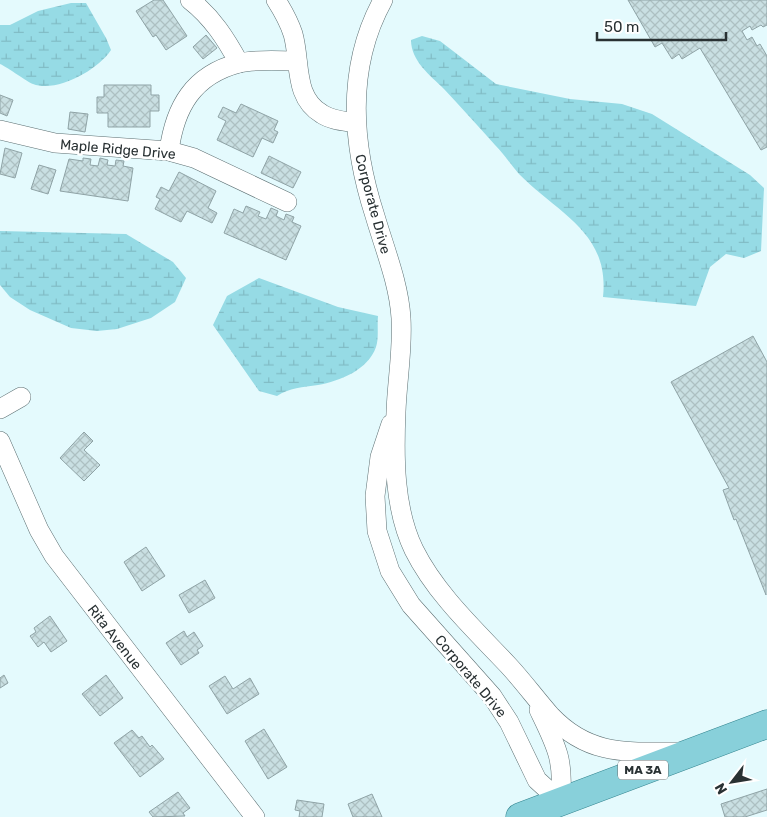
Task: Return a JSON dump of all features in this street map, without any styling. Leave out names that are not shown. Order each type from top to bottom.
[{"type":"main road","name":"MA 3A","points":[[520,817],[767,724]]},
{"type":"street","points":[[190,0],[201,8],[222,33],[239,63]]},
{"type":"street","points":[[276,0],[286,17],[293,35],[302,90],[311,106],[328,118],[355,123]]},
{"type":"street","name":"Corporate Drive","points":[[383,0],[364,49],[356,90],[355,123],[364,178],[393,274],[401,315],[402,354],[396,411],[399,499],[403,519],[414,551],[447,598],[559,724],[582,741],[615,751],[690,753]]},
{"type":"street","points":[[169,151],[172,126],[180,105],[193,88],[212,74],[239,63],[297,60]]},
{"type":"street","name":"Maple Ridge Drive","points":[[0,130],[55,143],[169,151],[194,158],[287,202]]},
{"type":"street","points":[[0,410],[21,397]]},
{"type":"street","name":"Corporate Drive","points":[[396,411],[380,457],[375,486],[378,531],[390,572],[411,605],[492,696],[509,722],[537,780],[560,801]]},
{"type":"street","name":"Rita Avenue","points":[[0,441],[36,524],[54,556],[255,817]]},
{"type":"street","name":"Corporate Drive","points":[[513,670],[536,704],[561,759],[560,801]]},
{"type":"green space","points":[[71,3],[86,3],[106,38],[111,50],[97,65],[76,78],[43,86],[30,83],[0,64],[0,25],[10,25],[38,11]]},
{"type":"green space","points":[[422,36],[440,41],[496,84],[570,99],[622,104],[652,114],[750,175],[764,188],[761,251],[744,258],[726,254],[710,267],[696,306],[603,297],[603,275],[598,256],[590,240],[578,226],[519,174],[444,89],[422,67],[414,55],[411,40]]},
{"type":"green space","points":[[0,231],[126,234],[173,262],[186,278],[175,302],[151,318],[117,329],[97,331],[71,328],[30,310],[10,297],[0,285]]},
{"type":"green space","points":[[259,278],[338,307],[378,316],[377,343],[367,362],[352,373],[335,381],[302,387],[277,396],[259,391],[213,325],[227,296]]},
{"type":"building","points":[[154,0],[163,0],[187,36],[166,50],[156,35],[153,37],[136,11]]},
{"type":"building","points":[[628,0],[767,0],[767,25],[763,27],[761,25],[752,30],[750,26],[742,31],[747,40],[752,37],[757,46],[760,44],[767,56],[767,147],[761,150],[700,48],[682,59],[679,54],[672,59],[662,43],[655,47]]},
{"type":"building","points":[[206,35],[217,48],[203,59],[193,47]]},
{"type":"building","points":[[104,85],[151,85],[151,95],[159,95],[159,111],[150,111],[150,127],[108,127],[108,113],[97,113],[97,97],[104,97]]},
{"type":"building","points":[[0,95],[13,100],[7,116],[0,113]]},
{"type":"building","points":[[241,104],[278,121],[274,130],[278,132],[273,143],[262,138],[253,157],[217,140],[226,121],[218,117],[223,107],[236,113]]},
{"type":"building","points":[[70,112],[88,114],[85,132],[68,129]]},
{"type":"building","points":[[5,148],[22,153],[15,178],[0,174]]},
{"type":"building","points":[[269,156],[301,172],[293,188],[261,173]]},
{"type":"building","points":[[83,158],[91,159],[90,165],[98,166],[100,158],[108,160],[107,165],[115,166],[116,160],[124,161],[123,166],[133,168],[128,201],[60,191],[69,159],[83,161]]},
{"type":"building","points":[[39,165],[56,170],[48,194],[31,189]]},
{"type":"building","points":[[179,172],[216,191],[208,208],[217,213],[212,223],[187,211],[181,222],[155,209],[160,199],[156,197],[161,187],[169,191]]},
{"type":"building","points":[[246,206],[260,212],[258,216],[266,219],[271,208],[278,211],[276,216],[284,220],[286,214],[294,217],[292,222],[301,226],[286,260],[224,233],[234,209],[243,213]]},
{"type":"building","points":[[753,336],[767,362],[766,595],[723,490],[729,488],[671,382]]},
{"type":"building","points":[[84,432],[93,441],[84,450],[100,465],[84,481],[60,458]]},
{"type":"building","points":[[146,547],[165,576],[142,591],[124,562]]},
{"type":"building","points":[[205,580],[215,598],[189,613],[179,595]]},
{"type":"building","points":[[50,616],[67,641],[51,652],[44,642],[38,647],[30,636],[36,632],[34,628]]},
{"type":"building","points":[[184,631],[187,637],[194,632],[203,646],[197,650],[199,653],[181,665],[166,643]]},
{"type":"building","points":[[4,675],[8,683],[0,688],[0,678]]},
{"type":"building","points":[[106,675],[123,698],[100,716],[82,694]]},
{"type":"building","points":[[225,676],[233,689],[250,678],[259,694],[227,714],[209,686]]},
{"type":"building","points":[[264,729],[287,767],[268,779],[245,741]]},
{"type":"building","points":[[132,730],[139,738],[142,736],[150,747],[152,745],[164,759],[140,777],[114,743]]},
{"type":"building","points":[[767,789],[767,810],[745,817],[725,817],[721,804]]},
{"type":"building","points":[[178,792],[190,808],[183,813],[185,816],[153,817],[149,812]]},
{"type":"building","points":[[372,794],[382,817],[353,817],[348,804]]},
{"type":"building","points":[[297,800],[324,804],[322,817],[299,817],[300,811],[295,810]]}]
